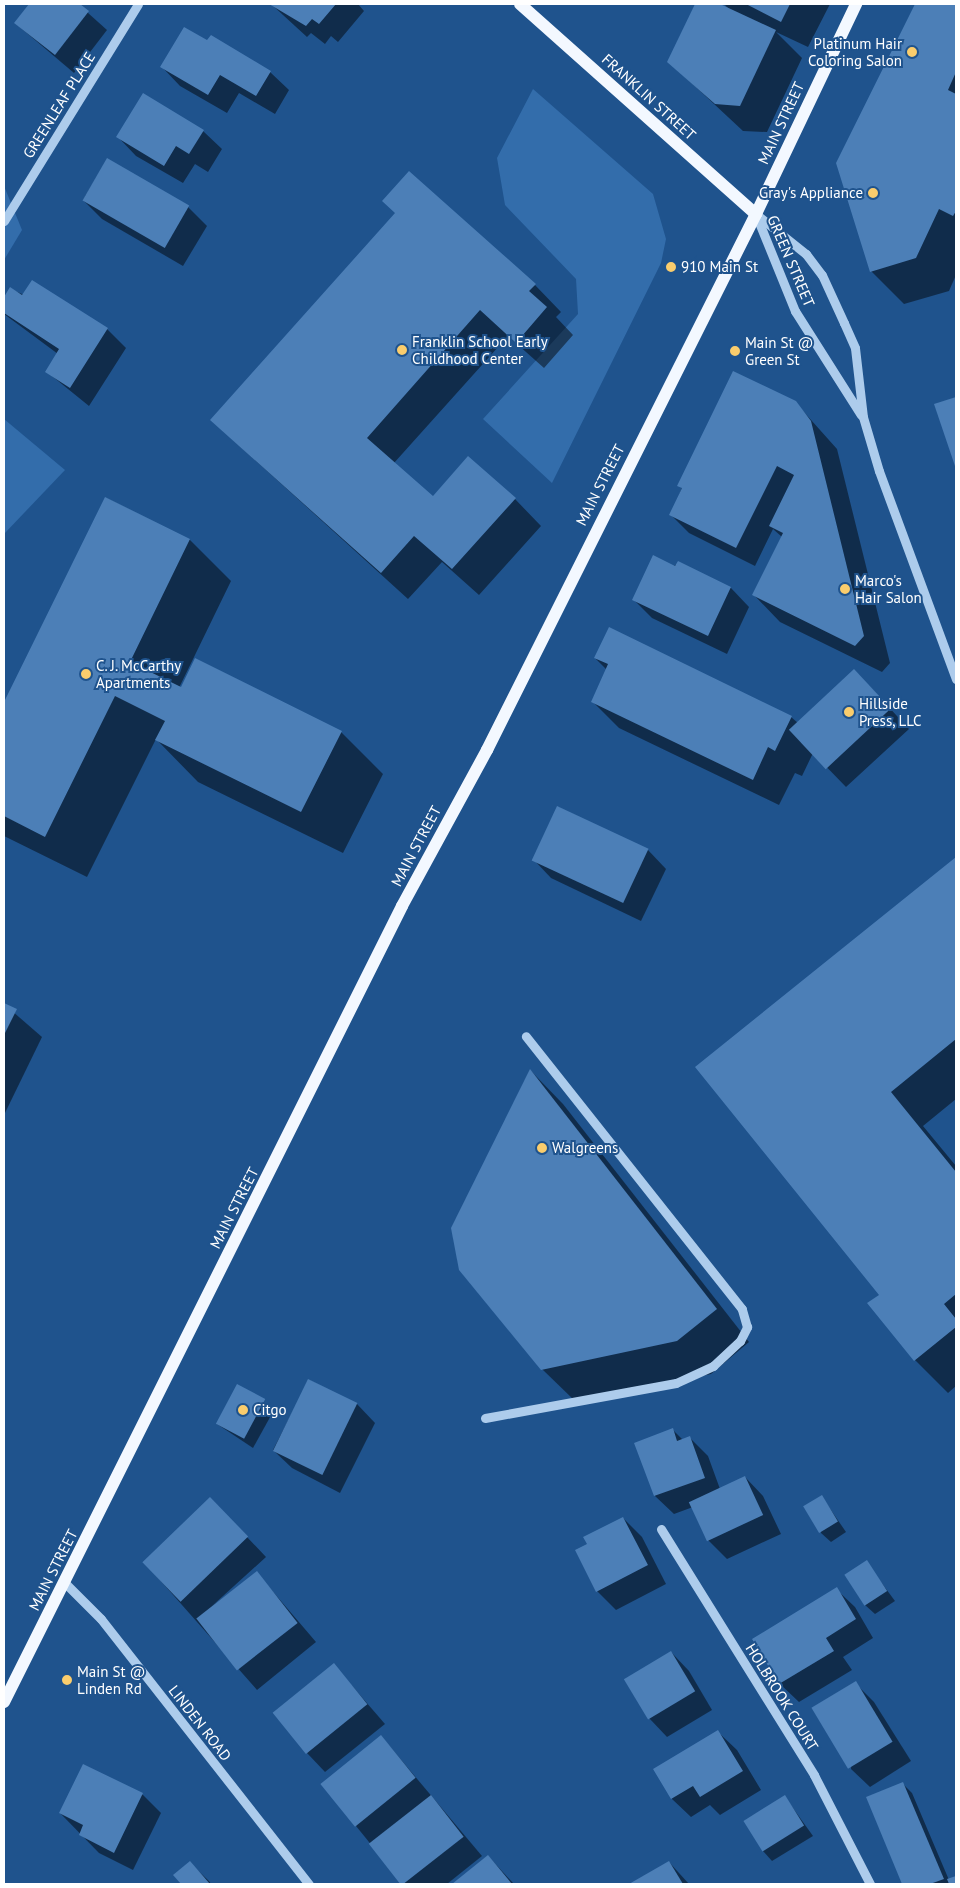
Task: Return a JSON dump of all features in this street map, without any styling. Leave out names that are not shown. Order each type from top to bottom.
[{"type":"main road","name":"FRANKLIN STREET","points":[[520,4],[756,214]]},
{"type":"main road","name":"MAIN STREET","points":[[4,1702],[402,906],[486,750],[756,214],[856,4]]},
{"type":"street","name":"GREENLEAF PLACE","points":[[4,221],[138,4]]},
{"type":"street","name":"GREEN STREET","points":[[756,214],[796,311],[863,417]]},
{"type":"street","name":"GREEN STREET","points":[[756,214],[806,254],[822,275],[855,348],[863,417],[939,642],[956,679]]},
{"type":"street","points":[[485,1418],[676,1383],[713,1366],[740,1341],[747,1327],[742,1309],[526,1036]]},
{"type":"street","name":"HOLBROOK COURT","points":[[661,1529],[814,1774],[870,1884]]},
{"type":"street","name":"LINDEN ROAD","points":[[64,1582],[101,1619],[309,1884]]},
{"type":"shaded area","points":[[533,89],[653,194],[666,239],[661,263],[552,483],[483,419],[578,314],[576,279],[505,205],[497,158]]},
{"type":"shaded area","points":[[4,186],[22,230],[4,260]]},
{"type":"shaded area","points":[[4,419],[65,470],[4,534]]},
{"type":"building","points":[[29,4],[80,4],[89,11],[55,55],[14,23]]},
{"type":"building","points":[[269,4],[336,4],[319,24],[312,19],[306,26]]},
{"type":"building","points":[[695,4],[720,4],[776,30],[740,106],[715,104],[667,62]]},
{"type":"building","points":[[746,4],[790,4],[781,22]]},
{"type":"building","points":[[915,4],[956,4],[956,72],[948,90],[956,94],[956,211],[953,216],[939,209],[916,258],[870,272],[836,163]]},
{"type":"building","points":[[184,27],[207,40],[211,35],[271,71],[256,96],[220,75],[208,95],[160,67]]},
{"type":"building","points":[[143,93],[204,130],[189,154],[176,146],[164,166],[116,137]]},
{"type":"building","points":[[107,158],[189,206],[165,248],[82,200]]},
{"type":"building","points":[[409,171],[536,284],[529,291],[547,307],[516,343],[480,310],[367,438],[433,496],[468,456],[516,498],[452,569],[414,536],[381,573],[210,420],[395,213],[382,201]]},
{"type":"building","points":[[32,280],[108,328],[70,388],[45,372],[59,349],[4,313],[4,297],[10,287],[22,295]]},
{"type":"building","points":[[733,371],[796,401],[811,421],[864,636],[855,646],[752,595],[783,533],[769,526],[794,475],[777,466],[736,548],[669,515],[682,488],[677,486]]},
{"type":"building","points":[[956,397],[956,469],[934,404]]},
{"type":"building","name":"C. J. McCarthy Apartments","points":[[105,497],[190,539],[130,662],[181,687],[195,658],[342,731],[301,812],[155,740],[165,721],[115,696],[45,837],[4,816],[4,702]]},
{"type":"building","points":[[653,555],[675,566],[678,561],[731,587],[708,636],[632,600]]},
{"type":"building","points":[[609,627],[792,716],[775,751],[768,747],[753,780],[591,702],[608,664],[594,658]]},
{"type":"building","points":[[854,669],[891,708],[826,769],[789,730]]},
{"type":"building","points":[[557,806],[649,849],[623,903],[532,860]]},
{"type":"building","points":[[956,857],[956,1039],[891,1092],[956,1172],[956,1294],[944,1304],[956,1319],[956,1327],[914,1361],[867,1303],[879,1295],[695,1067]]},
{"type":"building","points":[[4,1003],[17,1009],[4,1035]]},
{"type":"building","name":"Walgreens","points":[[530,1069],[717,1309],[677,1341],[541,1370],[459,1270],[451,1228]]},
{"type":"building","points":[[308,1379],[357,1403],[322,1475],[273,1451]]},
{"type":"building","points":[[237,1384],[265,1399],[244,1439],[216,1424]]},
{"type":"building","points":[[673,1428],[677,1441],[690,1436],[705,1478],[654,1496],[634,1443]]},
{"type":"building","points":[[745,1476],[763,1515],[707,1541],[689,1502]]},
{"type":"building","points":[[822,1495],[838,1522],[819,1533],[803,1506]]},
{"type":"building","points":[[210,1497],[248,1537],[181,1602],[142,1562]]},
{"type":"building","points":[[623,1517],[648,1565],[596,1592],[575,1550],[587,1544],[583,1537]]},
{"type":"building","points":[[867,1560],[887,1591],[865,1606],[844,1575]]},
{"type":"building","points":[[257,1571],[298,1623],[237,1670],[196,1618]]},
{"type":"building","points":[[837,1587],[856,1619],[826,1638],[834,1651],[779,1684],[752,1639]]},
{"type":"building","points":[[671,1651],[695,1691],[648,1720],[624,1679]]},
{"type":"building","points":[[334,1663],[367,1704],[306,1754],[273,1713]]},
{"type":"building","points":[[856,1681],[893,1742],[848,1769],[811,1708]]},
{"type":"building","points":[[718,1730],[743,1771],[700,1797],[693,1786],[671,1799],[653,1769]]},
{"type":"building","points":[[381,1735],[416,1778],[355,1827],[320,1784]]},
{"type":"building","points":[[83,1764],[143,1793],[114,1853],[79,1835],[83,1825],[59,1813]]},
{"type":"building","points":[[903,1782],[944,1879],[930,1884],[902,1884],[866,1797]]},
{"type":"building","points":[[431,1795],[464,1837],[403,1884],[400,1884],[369,1844]]},
{"type":"building","points":[[785,1795],[804,1826],[763,1851],[743,1821]]},
{"type":"building","points":[[488,1855],[512,1884],[452,1884]]},
{"type":"building","points":[[190,1861],[210,1884],[181,1884],[173,1875]]},
{"type":"building","points":[[669,1861],[683,1884],[629,1884]]},
{"type":"building","points":[[956,1876],[956,1884],[949,1884],[947,1879]]},
{"type":"place","name":"Platinum Hair Coloring Salon","points":[[912,52]]},
{"type":"place","name":"Gray's Appliance","points":[[873,193]]},
{"type":"place","name":"910 Main St","points":[[671,267]]},
{"type":"place","name":"Franklin School Early Childhood Center","points":[[402,350]]},
{"type":"place","name":"Main St @ Green St","points":[[735,351]]},
{"type":"place","name":"Marco's Hair Salon","points":[[845,589]]},
{"type":"place","name":"C. J. McCarthy Apartments","points":[[86,674]]},
{"type":"place","name":"Hillside Press, LLC","points":[[849,712]]},
{"type":"place","name":"Walgreens","points":[[542,1148]]},
{"type":"place","name":"Citgo","points":[[243,1410]]},
{"type":"place","name":"Main St @ Linden Rd","points":[[67,1680]]}]
